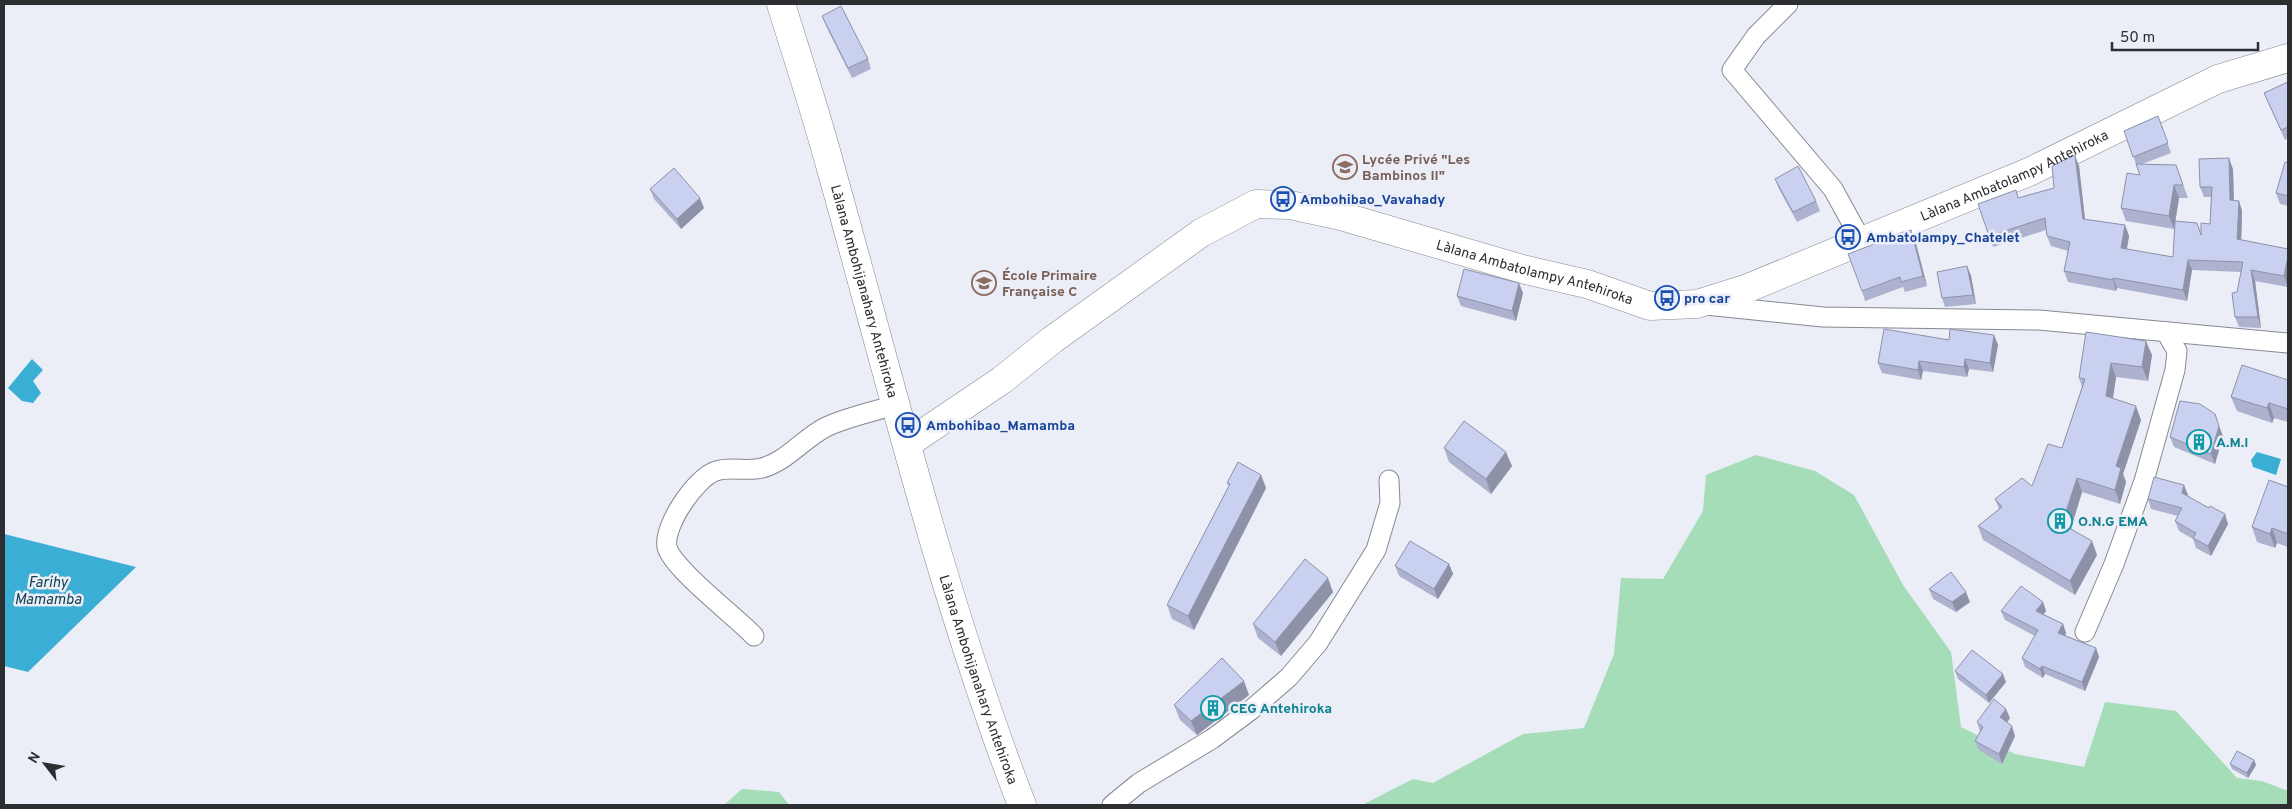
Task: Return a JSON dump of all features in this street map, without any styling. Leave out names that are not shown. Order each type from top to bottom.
[{"type":"street","name":"Làlana Ambohijanahary Antehiroka","points":[[781,4],[831,167],[895,405],[968,650],[1022,805]]},
{"type":"street","points":[[1788,4],[1756,36],[1732,70],[1833,190],[1861,240]]},
{"type":"street","name":"Làlana Ambatolampy Antehiroka","points":[[907,444],[1002,380],[1052,340],[1201,233],[1256,204],[1290,206],[1341,216],[1526,270],[1587,284],[1650,306],[1697,304],[1748,288],[2029,172],[2218,79],[2288,58]]},
{"type":"street","points":[[1697,304],[1823,317],[2039,320],[2288,342]]},
{"type":"street","points":[[2085,632],[2114,564],[2144,481],[2175,370],[2177,352],[2166,332]]},
{"type":"street","points":[[754,636],[678,565],[667,548],[667,532],[681,507],[702,478],[715,471],[732,468],[762,468],[825,428],[895,405]]},
{"type":"street","points":[[1112,805],[1139,783],[1212,739],[1251,710],[1289,677],[1318,643],[1376,550],[1390,503],[1389,480]]},
{"type":"green space","points":[[1756,455],[1815,471],[1854,495],[1903,585],[1951,652],[1961,727],[2015,754],[2084,767],[2105,702],[2176,711],[2237,778],[2262,781],[2288,791],[2288,805],[1362,805],[1413,779],[1433,783],[1523,734],[1584,728],[1614,654],[1621,578],[1663,579],[1703,511],[1706,475]]},
{"type":"green space","points":[[742,789],[779,792],[789,805],[724,805]]},
{"type":"water","points":[[32,359],[43,370],[33,381],[41,393],[33,403],[22,401],[8,388]]},
{"type":"water","points":[[2257,452],[2281,459],[2276,475],[2253,467],[2251,460]]},
{"type":"water","name":"Farihy Mamamba","points":[[4,534],[136,567],[28,672],[4,666]]},
{"type":"building","points":[[841,6],[868,59],[848,68],[822,16]]},
{"type":"building","points":[[2288,82],[2288,127],[2281,130],[2264,93]]},
{"type":"building","points":[[2158,116],[2168,143],[2133,157],[2124,131]]},
{"type":"building","points":[[2075,155],[2083,219],[2125,225],[2121,248],[2173,257],[2175,221],[2197,223],[2201,235],[2201,223],[2210,224],[2212,187],[2200,187],[2199,159],[2229,158],[2230,200],[2239,201],[2237,239],[2288,249],[2284,276],[2251,270],[2258,317],[2235,317],[2232,293],[2237,292],[2243,262],[2188,260],[2183,290],[2064,271],[2070,242],[2047,236],[2045,218],[1989,236],[1978,204],[2016,190],[2018,198],[2054,188],[2052,166]]},
{"type":"building","points":[[2285,162],[2288,163],[2288,196],[2276,193]]},
{"type":"building","points":[[2136,164],[2176,165],[2183,185],[2174,185],[2169,216],[2121,208],[2127,173],[2140,175]]},
{"type":"building","points":[[1798,166],[1816,201],[1793,212],[1775,179]]},
{"type":"building","points":[[674,168],[700,198],[677,219],[650,189]]},
{"type":"building","points":[[1911,230],[1923,276],[1901,282],[1900,277],[1862,291],[1848,254],[1890,238],[1889,236]]},
{"type":"building","points":[[1967,266],[1973,295],[1942,298],[1937,272]]},
{"type":"building","points":[[1464,269],[1519,283],[1512,311],[1457,296]]},
{"type":"building","points":[[1884,329],[1949,340],[1950,329],[1994,335],[1990,363],[1965,359],[1964,367],[1919,361],[1918,370],[1878,363]]},
{"type":"building","points":[[2086,332],[2146,341],[2142,367],[2111,363],[2106,396],[2136,406],[2116,466],[2121,468],[2115,490],[2077,478],[2062,524],[2092,541],[2070,581],[1978,526],[2002,507],[1995,499],[2022,478],[2032,486],[2048,444],[2062,448],[2085,379],[2079,378]]},
{"type":"building","points":[[2242,365],[2288,380],[2288,409],[2269,403],[2267,408],[2231,397]]},
{"type":"building","name":"A.M.I","points":[[2180,401],[2200,404],[2215,414],[2219,426],[2211,454],[2170,437]]},
{"type":"building","points":[[1464,421],[1506,452],[1486,479],[1444,448]]},
{"type":"building","points":[[1238,462],[1261,475],[1188,616],[1167,605],[1230,484],[1227,483]]},
{"type":"building","points":[[2154,477],[2184,485],[2182,493],[2209,508],[2210,506],[2225,514],[2208,546],[2193,538],[2196,533],[2175,521],[2182,508],[2148,499]]},
{"type":"building","points":[[2269,480],[2288,487],[2288,534],[2272,528],[2270,534],[2252,527]]},
{"type":"building","points":[[1410,541],[1449,564],[1434,589],[1395,566]]},
{"type":"building","points":[[1305,559],[1328,578],[1275,642],[1253,624]]},
{"type":"building","points":[[1951,572],[1966,592],[1952,602],[1929,589]]},
{"type":"building","points":[[2021,586],[2043,602],[2036,611],[2063,624],[2058,633],[2096,648],[2082,682],[2042,666],[2040,669],[2022,658],[2038,630],[2001,611]]},
{"type":"building","points":[[1972,650],[2003,674],[1986,695],[1955,671]]},
{"type":"building","points":[[1222,658],[1244,681],[1191,721],[1174,705]]},
{"type":"building","points":[[1994,699],[2006,709],[2000,717],[2012,726],[1999,754],[1975,741],[1983,727],[1977,722]]},
{"type":"building","points":[[2237,751],[2254,760],[2247,773],[2230,764]]},
{"type":"place","name":"Lycée Privé \"Les Bambinos II\"","points":[[1345,167]]},
{"type":"place","name":"Ambohibao_Vavahady","points":[[1283,199]]},
{"type":"place","name":"Ambatolampy_Chatelet","points":[[1848,237]]},
{"type":"place","name":"École Primaire Française C","points":[[984,283]]},
{"type":"place","name":"pro car","points":[[1667,298]]},
{"type":"place","name":"Ambohibao_Mamamba","points":[[908,425]]},
{"type":"place","name":"A.M.I","points":[[2199,442]]},
{"type":"place","name":"O.N.G EMA","points":[[2060,521]]},
{"type":"place","name":"CEG Antehiroka","points":[[1213,708]]}]
